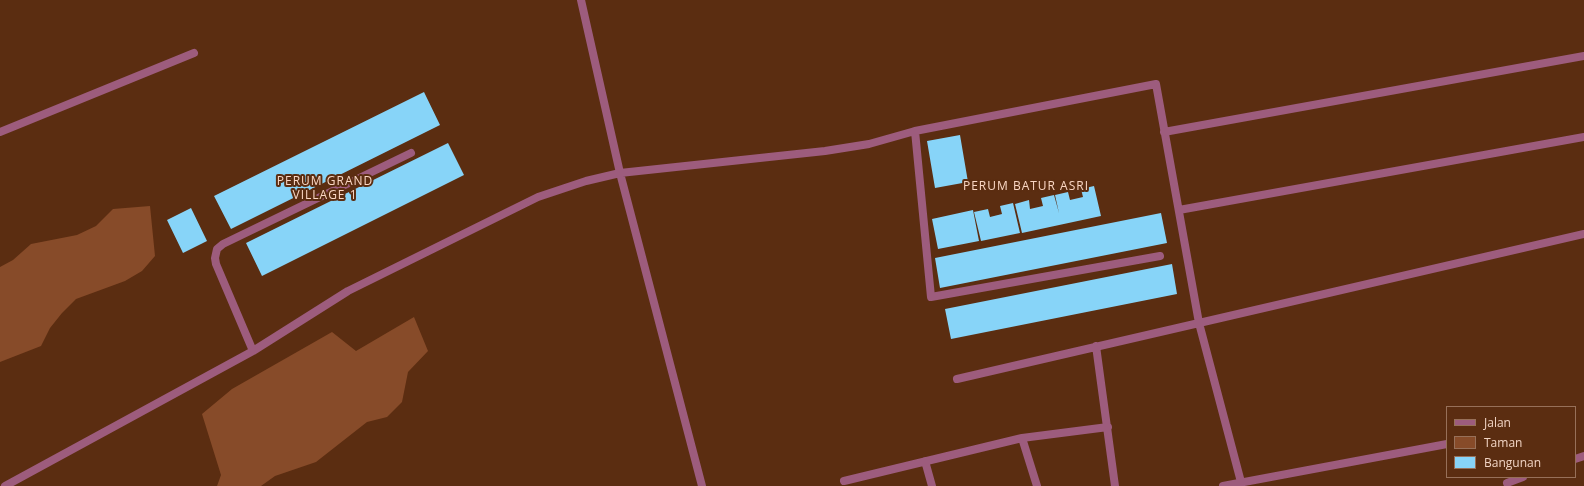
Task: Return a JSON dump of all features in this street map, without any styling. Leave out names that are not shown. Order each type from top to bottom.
[{"type":"street","points":[[581,0],[620,173],[702,486]]},
{"type":"street","points":[[0,132],[194,53]]},
{"type":"street","points":[[1164,132],[1584,56]]},
{"type":"street","points":[[5,486],[253,351],[348,291],[538,197],[586,181],[620,173],[825,151],[869,144],[915,131],[1156,84],[1199,323],[1241,482]]},
{"type":"street","points":[[915,131],[931,297],[1160,256]]},
{"type":"street","points":[[1179,210],[1584,136]]},
{"type":"street","points":[[253,351],[216,264],[215,258],[217,249],[223,244],[411,153]]},
{"type":"street","points":[[957,379],[1584,234]]},
{"type":"street","points":[[1096,346],[1116,486]]},
{"type":"street","points":[[844,481],[1022,438],[1108,427]]},
{"type":"street","points":[[1022,438],[1037,486]]},
{"type":"street","points":[[1222,486],[1446,444]]},
{"type":"street","points":[[925,461],[932,486]]},
{"type":"street","points":[[1506,482],[1520,478]]},
{"type":"green space","points":[[150,206],[155,256],[142,271],[125,281],[76,299],[50,328],[41,346],[0,362],[0,267],[13,260],[31,244],[77,235],[96,226],[113,209]]},
{"type":"green space","points":[[414,317],[428,351],[408,372],[402,402],[387,417],[367,422],[316,462],[275,476],[261,486],[217,486],[221,475],[202,414],[232,389],[332,332],[356,351]]},
{"type":"building","points":[[424,92],[440,125],[231,229],[214,196]]},
{"type":"building","points":[[960,135],[968,182],[935,188],[927,141]]},
{"type":"building","points":[[448,143],[464,175],[262,276],[246,243]]},
{"type":"building","points":[[1094,186],[1101,216],[1022,233],[1015,204],[1029,200],[1030,209],[1043,206],[1041,198],[1054,195],[1059,213],[1055,195],[1068,192],[1070,200],[1083,197],[1081,189]]},
{"type":"building","points":[[1013,203],[1020,233],[981,241],[974,212],[988,209],[990,217],[1002,214],[1000,206]]},
{"type":"building","points":[[191,208],[207,241],[183,253],[167,220]]},
{"type":"building","points":[[973,210],[979,241],[938,249],[932,219]]},
{"type":"building","points":[[1161,213],[1167,243],[940,288],[935,258]]},
{"type":"building","points":[[1172,264],[1177,294],[951,339],[945,309]]},
{"type":"district","name":"PERUM BATUR ASRI","points":[[1026,187]]},
{"type":"district","name":"PERUM GRAND VILLAGE 1","points":[[325,189]]}]
